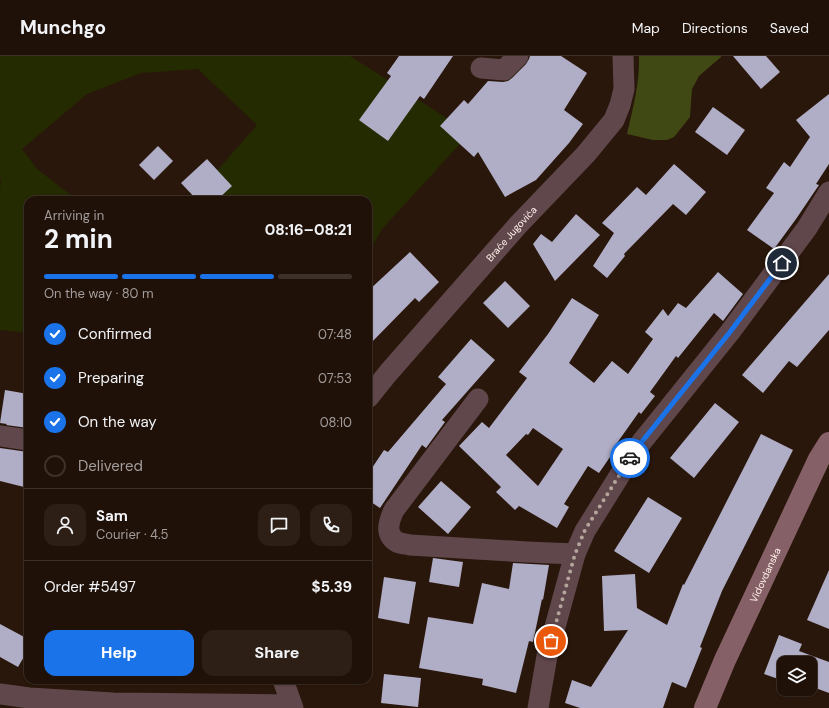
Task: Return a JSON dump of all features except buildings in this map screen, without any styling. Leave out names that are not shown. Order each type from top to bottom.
[{"type":"street","points":[[481,68],[504,70],[518,56]]},
{"type":"street","name":"Braće Jugovića","points":[[372,393],[518,225],[586,154],[614,120],[624,89],[623,56]]},
{"type":"street","points":[[538,708],[547,656],[575,554],[585,530],[636,449],[730,332],[807,228],[829,192]]},
{"type":"street","points":[[478,399],[394,510],[388,524],[390,536],[398,542],[410,545],[575,554]]},
{"type":"street","points":[[0,436],[24,439]]},
{"type":"street","name":"Vidovdanska","points":[[705,708],[725,660],[819,460],[829,443]]},
{"type":"street","points":[[0,694],[30,698],[113,703],[292,707],[284,684]]},
{"type":"green space","points":[[0,56],[350,56],[470,133],[382,229],[372,248],[372,196],[195,196],[257,125],[198,69],[141,73],[87,94],[22,149],[37,169],[72,196],[24,196],[24,333],[0,330]]},
{"type":"green space","points":[[639,56],[721,56],[699,76],[692,89],[690,117],[674,137],[667,140],[653,140],[627,134],[634,105]]},
{"type":"way so far","points":[[551,641],[575,554],[585,530],[630,458]]},
{"type":"route","points":[[630,458],[730,332],[782,263]]}]
